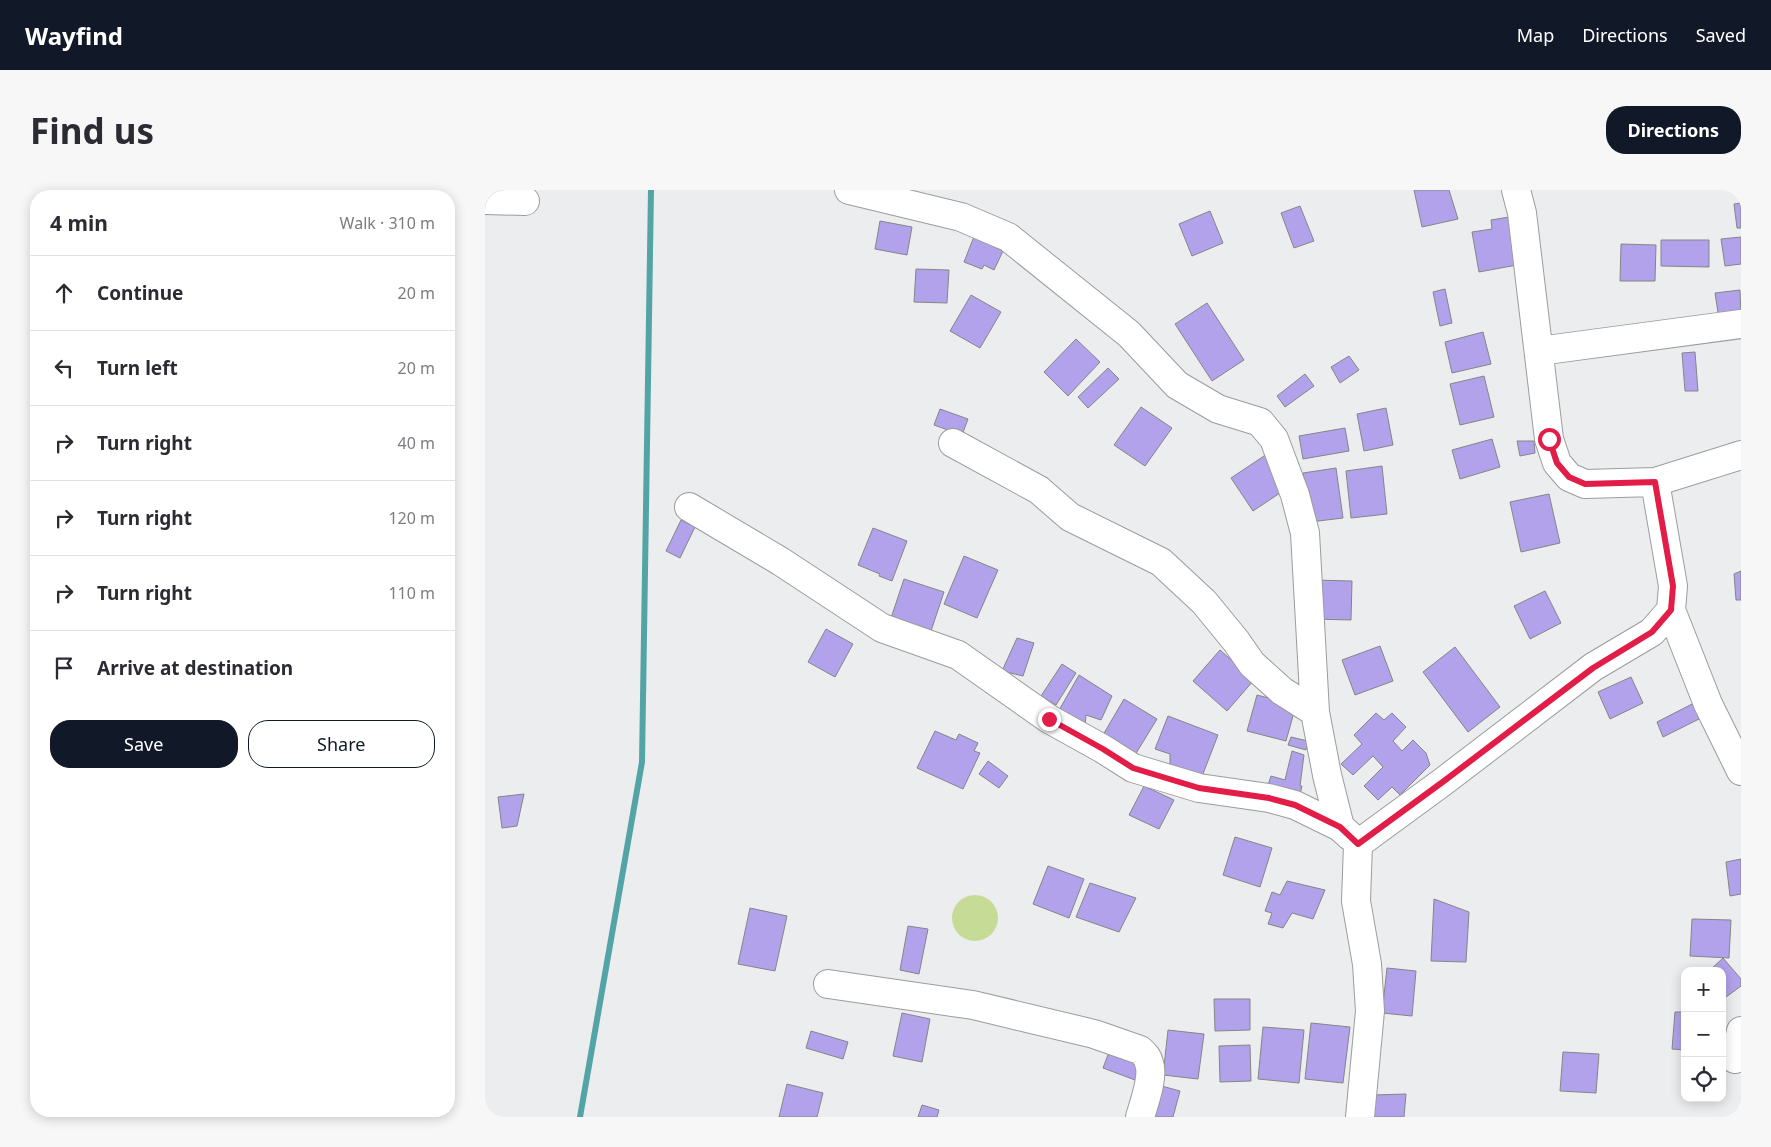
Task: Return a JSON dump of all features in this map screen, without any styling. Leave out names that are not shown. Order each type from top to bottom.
[{"type":"street","points":[[849,190],[961,217],[1008,237],[1129,334],[1177,385],[1218,409],[1260,422],[1274,439],[1295,494],[1305,533],[1315,712],[1327,775],[1349,835],[1356,901],[1367,964],[1370,1011],[1360,1117]]},
{"type":"street","points":[[1515,190],[1522,213],[1549,439],[1557,463],[1569,477],[1585,484],[1655,482],[1741,456]]},
{"type":"street","points":[[485,200],[525,201]]},
{"type":"street","points":[[1539,351],[1741,324]]},
{"type":"street","points":[[953,443],[1039,490],[1070,518],[1161,562],[1204,602],[1236,641],[1251,664],[1282,691],[1315,712]]},
{"type":"street","points":[[1655,482],[1673,586],[1671,610],[1708,704],[1741,771]]},
{"type":"street","points":[[689,507],[780,560],[881,628],[958,655],[1049,719],[1133,768],[1199,788],[1269,798],[1295,805],[1349,835]]},
{"type":"street","points":[[1349,835],[1444,781],[1593,668],[1652,632],[1671,610]]},
{"type":"street","points":[[828,984],[973,1005],[1094,1034],[1140,1050],[1150,1064],[1149,1083],[1140,1117]]},
{"type":"street","points":[[1735,1059],[1741,1031]]},
{"type":"green space","points":[[970,895],[980,895],[994,905],[998,918],[994,931],[988,937],[980,941],[970,941],[956,931],[952,923],[952,913],[962,899]]},
{"type":"building","points":[[1414,190],[1449,190],[1458,219],[1422,227]]},
{"type":"building","points":[[1741,203],[1741,228],[1737,228],[1734,204]]},
{"type":"building","points":[[1300,206],[1314,241],[1294,248],[1281,213]]},
{"type":"building","points":[[1210,211],[1223,243],[1192,256],[1179,224]]},
{"type":"building","points":[[1509,217],[1517,265],[1479,272],[1472,232],[1492,229],[1491,220]]},
{"type":"building","points":[[880,221],[912,227],[907,255],[875,249]]},
{"type":"building","points":[[975,234],[996,242],[994,247],[1003,251],[994,270],[984,265],[982,269],[964,262]]},
{"type":"building","points":[[1741,237],[1741,264],[1725,266],[1721,239]]},
{"type":"building","points":[[1661,240],[1709,240],[1709,267],[1661,266]]},
{"type":"building","points":[[1621,244],[1656,245],[1655,281],[1620,281]]},
{"type":"building","points":[[916,269],[949,270],[947,303],[914,302]]},
{"type":"building","points":[[1445,289],[1452,323],[1440,326],[1433,292]]},
{"type":"building","points":[[1740,290],[1741,316],[1719,319],[1715,293]]},
{"type":"building","points":[[971,295],[1001,312],[980,348],[950,331]]},
{"type":"building","points":[[1207,303],[1244,360],[1212,381],[1175,324]]},
{"type":"building","points":[[1483,332],[1491,364],[1452,373],[1445,342]]},
{"type":"building","points":[[1076,339],[1100,362],[1068,396],[1044,372]]},
{"type":"building","points":[[1695,352],[1698,391],[1685,391],[1682,353]]},
{"type":"building","points":[[1349,356],[1359,370],[1340,383],[1331,367]]},
{"type":"building","points":[[1108,368],[1119,379],[1088,408],[1078,397]]},
{"type":"building","points":[[1305,374],[1314,386],[1285,407],[1277,396]]},
{"type":"building","points":[[1484,376],[1494,417],[1460,425],[1450,384]]},
{"type":"building","points":[[1141,407],[1172,428],[1145,466],[1114,445]]},
{"type":"building","points":[[1386,408],[1393,445],[1364,451],[1357,414]]},
{"type":"building","points":[[940,409],[968,419],[962,435],[934,425]]},
{"type":"building","points":[[1345,428],[1349,451],[1303,459],[1299,436]]},
{"type":"building","points":[[1492,439],[1500,467],[1460,479],[1452,450]]},
{"type":"building","points":[[1517,441],[1534,441],[1535,453],[1520,456]]},
{"type":"building","points":[[1267,454],[1289,487],[1253,511],[1231,478]]},
{"type":"building","points":[[1382,466],[1387,514],[1351,518],[1346,471]]},
{"type":"building","points":[[1336,468],[1343,518],[1310,522],[1303,473]]},
{"type":"building","points":[[1549,494],[1560,543],[1521,552],[1510,502]]},
{"type":"building","points":[[681,520],[695,527],[680,558],[666,551]]},
{"type":"building","points":[[873,528],[907,541],[892,581],[858,565]]},
{"type":"building","points":[[964,556],[998,570],[977,618],[944,604]]},
{"type":"building","points":[[1741,571],[1741,600],[1736,600],[1734,574]]},
{"type":"building","points":[[904,579],[944,592],[931,631],[891,618]]},
{"type":"building","points":[[1314,580],[1352,581],[1351,620],[1312,619]]},
{"type":"building","points":[[1545,591],[1561,623],[1530,639],[1514,606]]},
{"type":"building","points":[[826,629],[853,644],[835,677],[808,662]]},
{"type":"building","points":[[1017,638],[1034,643],[1023,676],[1002,671]]},
{"type":"building","points":[[1380,646],[1393,681],[1355,695],[1342,660]]},
{"type":"building","points":[[1455,647],[1500,707],[1468,732],[1423,672]]},
{"type":"building","points":[[1220,650],[1254,680],[1227,711],[1193,681]]},
{"type":"building","points":[[1062,664],[1076,673],[1056,705],[1041,696]]},
{"type":"building","points":[[1079,675],[1112,696],[1101,720],[1086,715],[1085,727],[1058,712]]},
{"type":"building","points":[[1631,677],[1643,703],[1610,719],[1598,692]]},
{"type":"building","points":[[1257,695],[1296,705],[1286,741],[1247,731]]},
{"type":"building","points":[[1124,699],[1157,719],[1135,755],[1103,735]]},
{"type":"building","points":[[1692,704],[1701,718],[1663,737],[1657,722]]},
{"type":"building","points":[[1376,713],[1384,720],[1392,713],[1406,727],[1393,741],[1402,751],[1413,740],[1426,753],[1430,765],[1400,795],[1392,787],[1378,800],[1364,786],[1383,767],[1373,756],[1353,775],[1341,764],[1362,744],[1354,735]]},
{"type":"building","points":[[1168,716],[1218,735],[1201,779],[1170,767],[1170,754],[1155,749]]},
{"type":"building","points":[[935,731],[956,740],[959,734],[978,743],[974,751],[980,753],[963,789],[917,768]]},
{"type":"building","points":[[1291,737],[1308,741],[1306,750],[1288,745]]},
{"type":"building","points":[[1292,751],[1304,755],[1300,786],[1302,786],[1299,799],[1266,791],[1271,776],[1285,780]]},
{"type":"building","points":[[988,761],[1008,776],[999,788],[979,774]]},
{"type":"building","points":[[1144,786],[1174,800],[1159,829],[1129,815]]},
{"type":"building","points":[[524,794],[517,826],[502,828],[498,797]]},
{"type":"building","points":[[1235,837],[1272,848],[1260,887],[1223,875]]},
{"type":"building","points":[[1741,859],[1741,894],[1730,896],[1726,862]]},
{"type":"building","points":[[1048,866],[1084,879],[1069,918],[1033,904]]},
{"type":"building","points":[[1287,881],[1325,890],[1313,919],[1292,913],[1283,928],[1268,924],[1272,913],[1265,911],[1272,892],[1280,895]]},
{"type":"building","points":[[1090,883],[1136,898],[1119,932],[1076,917]]},
{"type":"building","points":[[1434,899],[1469,912],[1466,962],[1431,961]]},
{"type":"building","points":[[750,908],[787,916],[775,971],[738,964]]},
{"type":"building","points":[[1692,919],[1731,920],[1729,958],[1690,956]]},
{"type":"building","points":[[908,926],[928,929],[919,974],[900,970]]},
{"type":"building","points":[[1723,958],[1741,979],[1741,986],[1726,997],[1726,967],[1713,967]]},
{"type":"building","points":[[1387,968],[1416,971],[1412,1016],[1382,1013]]},
{"type":"building","points":[[1214,999],[1250,999],[1250,1030],[1215,1031]]},
{"type":"building","points":[[1675,1012],[1681,1012],[1681,1050],[1672,1049]]},
{"type":"building","points":[[902,1013],[930,1019],[922,1062],[893,1056]]},
{"type":"building","points":[[1311,1023],[1350,1027],[1343,1083],[1305,1079]]},
{"type":"building","points":[[1263,1027],[1304,1030],[1299,1083],[1258,1079]]},
{"type":"building","points":[[1168,1030],[1204,1034],[1198,1079],[1163,1075]]},
{"type":"building","points":[[811,1031],[848,1042],[843,1059],[806,1048]]},
{"type":"building","points":[[1250,1045],[1251,1081],[1220,1082],[1219,1046]]},
{"type":"building","points":[[1109,1052],[1141,1064],[1135,1080],[1103,1068]]},
{"type":"building","points":[[1563,1052],[1599,1054],[1596,1093],[1560,1091]]},
{"type":"building","points":[[787,1084],[823,1093],[817,1117],[779,1117]]},
{"type":"building","points":[[1158,1085],[1180,1091],[1173,1117],[1150,1117]]},
{"type":"building","points":[[1406,1094],[1404,1117],[1371,1117],[1373,1095]]},
{"type":"building","points":[[922,1105],[939,1110],[937,1117],[918,1117]]},
{"type":"waterway","points":[[580,1117],[642,762],[651,190]]},
{"type":"route","points":[[1049,719],[1133,768],[1199,788],[1269,798],[1295,805],[1340,827],[1358,844],[1593,668],[1652,632],[1671,610],[1673,586],[1655,482],[1585,484],[1569,477],[1557,463],[1549,439]]}]
